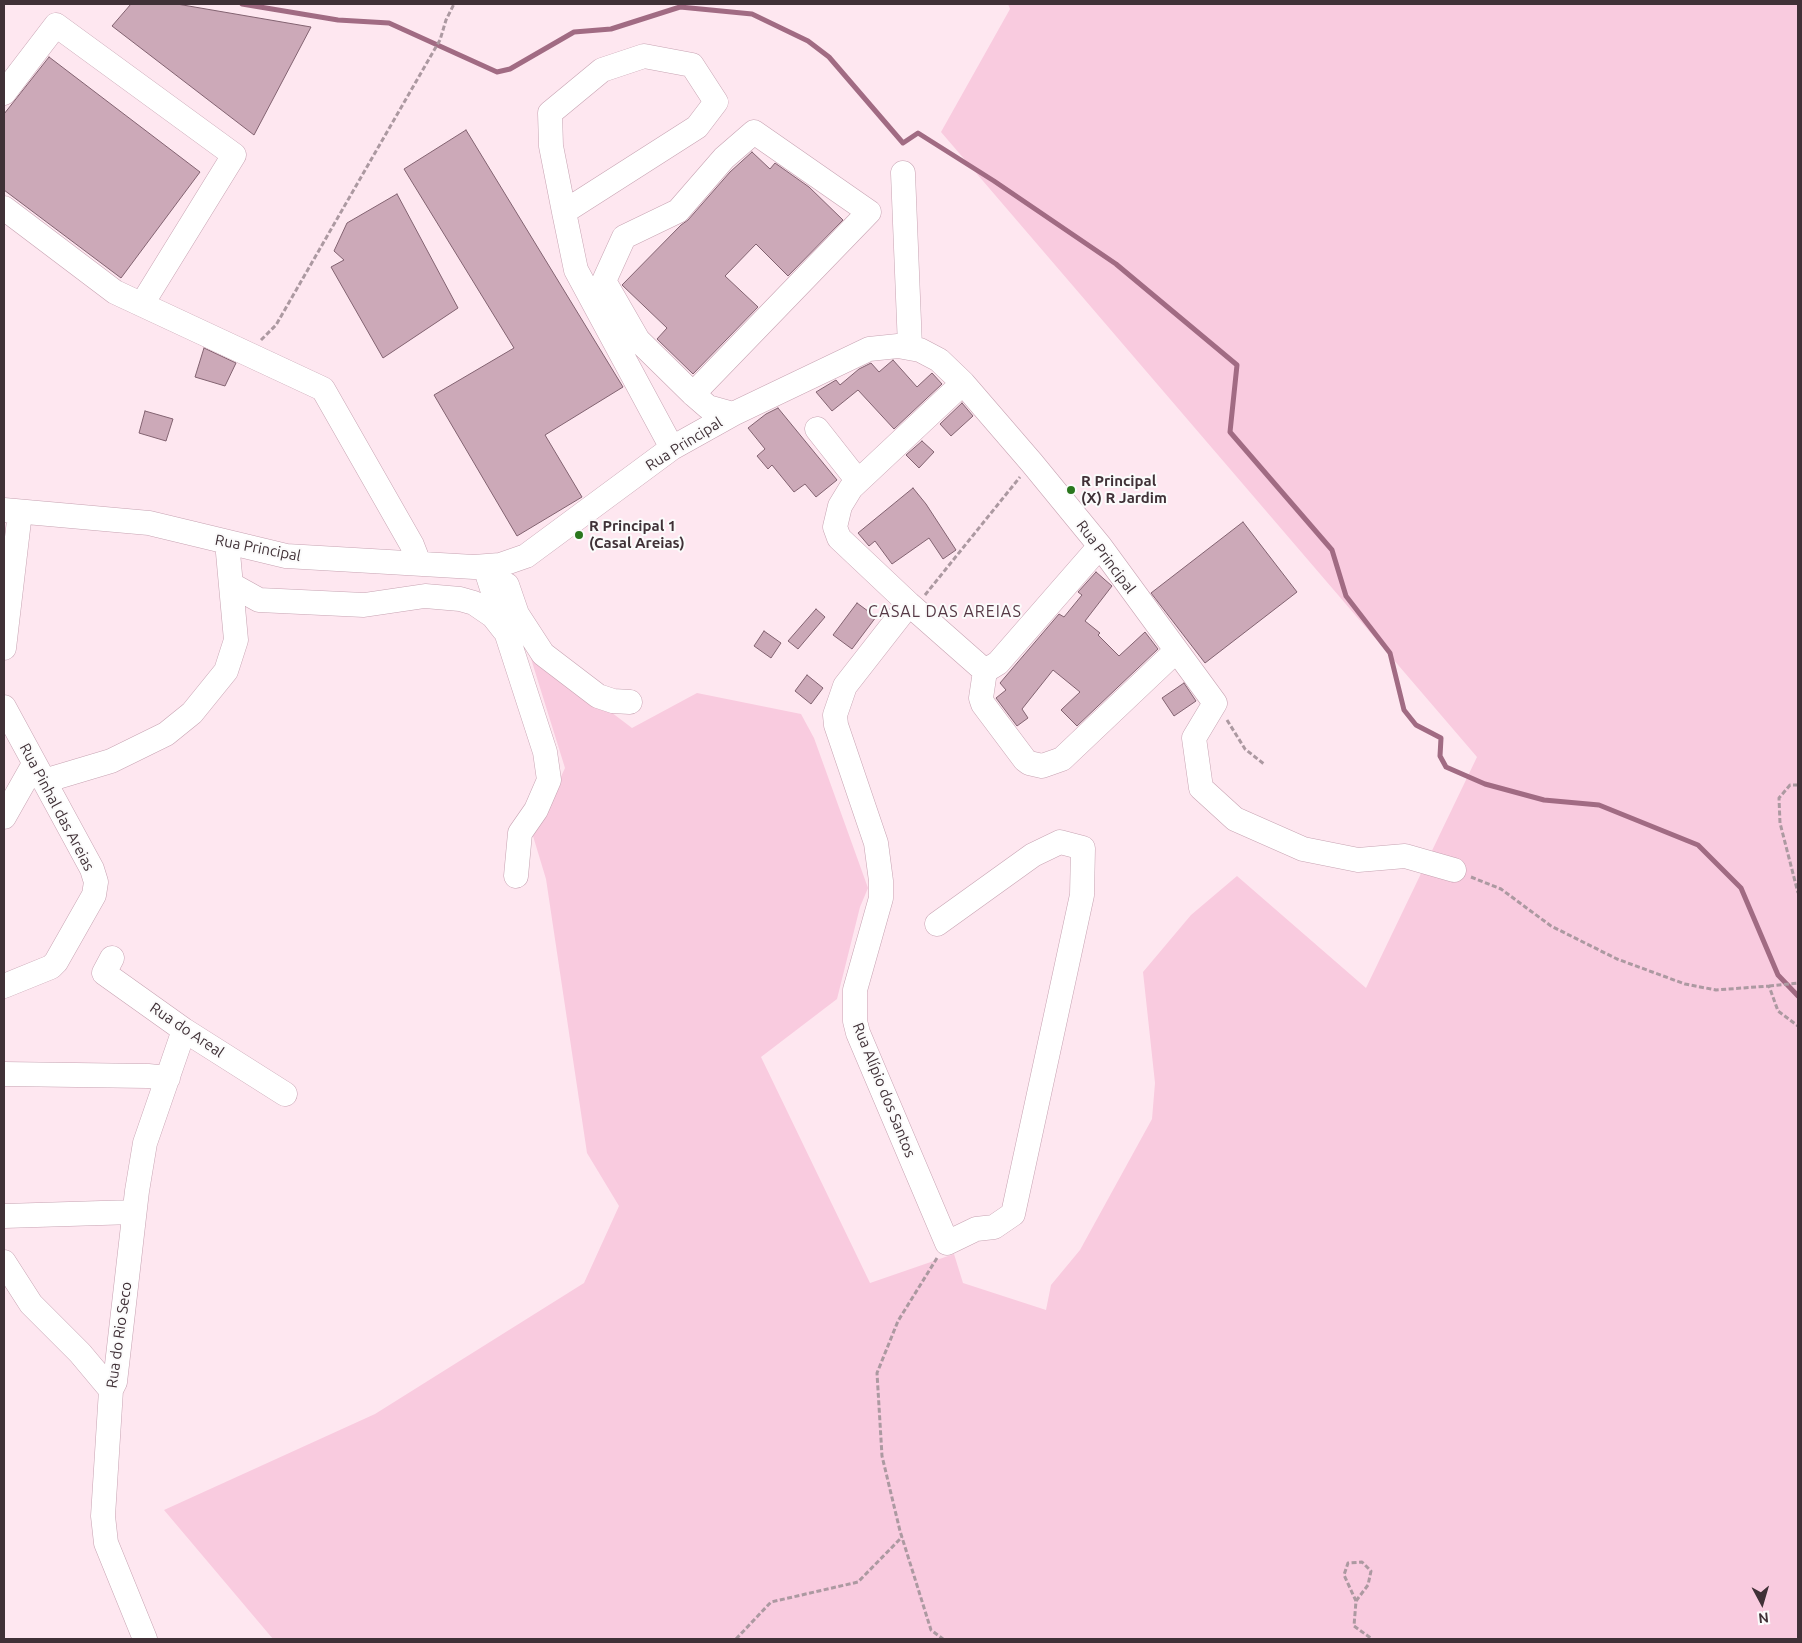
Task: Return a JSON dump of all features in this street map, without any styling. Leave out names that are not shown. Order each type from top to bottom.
[{"type":"street","points":[[4,93],[56,25],[234,155],[148,308]]},
{"type":"street","points":[[564,212],[698,126],[716,102],[692,65],[644,56],[602,70],[550,113],[551,146],[564,212],[576,270],[672,448]]},
{"type":"street","points":[[694,394],[869,212],[754,132],[724,158],[678,211],[624,237],[604,281],[638,340],[694,394],[708,407],[732,414]]},
{"type":"street","points":[[903,173],[910,347]]},
{"type":"street","points":[[4,208],[114,292],[323,389],[412,545],[419,563]]},
{"type":"street","name":"Rua Principal","points":[[12,511],[148,524],[286,556],[493,566],[526,556],[672,448],[732,414],[858,353],[883,347],[910,347],[925,352],[939,360],[963,383],[1032,463],[1100,546],[1215,703]]},
{"type":"street","points":[[963,383],[858,481],[840,506],[836,520],[836,533],[909,604],[985,671]]},
{"type":"street","points":[[817,429],[858,481]]},
{"type":"street","points":[[4,648],[12,511]]},
{"type":"street","points":[[4,818],[39,772],[111,762],[166,734],[192,713],[226,671],[236,640],[227,542]]},
{"type":"street","points":[[1100,546],[998,663],[985,671],[981,698],[983,704],[1025,760],[1042,766],[1062,759],[1176,651]]},
{"type":"street","points":[[493,566],[507,634],[545,752],[549,780],[536,810],[520,834],[516,876]]},
{"type":"street","points":[[493,566],[517,614],[543,654],[598,696],[613,701],[630,702]]},
{"type":"street","points":[[232,585],[259,600],[364,605],[425,596],[460,599],[474,603],[493,616],[507,634]]},
{"type":"street","name":"Rua Alípio dos Santos","points":[[909,604],[845,686],[835,715],[836,725],[876,843],[881,881],[880,898],[856,990],[855,1021],[858,1033],[947,1243]]},
{"type":"street","points":[[1215,703],[1194,738],[1201,788],[1235,819],[1303,849],[1358,860],[1405,856],[1454,870]]},
{"type":"street","name":"Rua Pinhal das Areias","points":[[4,707],[92,869],[96,889],[51,968],[4,986]]},
{"type":"street","points":[[937,924],[1032,855],[1060,842],[1082,848],[1082,895],[1013,1214],[994,1227],[976,1230],[947,1243]]},
{"type":"street","name":"Rua do Areal","points":[[112,958],[104,973],[184,1030],[285,1094]]},
{"type":"street","name":"Rua do Rio Seco","points":[[145,1639],[106,1543],[103,1516],[111,1390],[115,1382],[134,1212],[146,1143],[184,1030]]},
{"type":"street","points":[[4,1074],[148,1076],[168,1078]]},
{"type":"street","points":[[4,1216],[134,1212]]},
{"type":"street","points":[[4,1262],[31,1304],[80,1352],[111,1390]]},
{"type":"path","points":[[255,357],[259,342],[276,325],[440,40],[446,20],[454,4]]},
{"type":"path","points":[[909,604],[924,596],[1032,463]]},
{"type":"path","points":[[1215,703],[1245,749],[1264,764]]},
{"type":"path","points":[[1798,786],[1790,785],[1779,798],[1780,822],[1798,893]]},
{"type":"path","points":[[1454,870],[1501,889],[1551,926],[1617,959],[1685,984],[1716,990],[1798,983]]},
{"type":"path","points":[[1769,986],[1778,1012],[1798,1026]]},
{"type":"path","points":[[943,1639],[931,1630],[902,1537],[882,1456],[877,1373],[898,1321],[947,1243]]},
{"type":"path","points":[[736,1639],[772,1602],[858,1582],[902,1537]]},
{"type":"path","points":[[1356,1601],[1368,1585],[1371,1571],[1362,1562],[1348,1563],[1344,1575],[1356,1601],[1354,1626],[1372,1639]]},
{"type":"shaded area","points":[[1008,4],[1798,4],[1798,1639],[273,1639],[164,1510],[375,1414],[584,1283],[619,1206],[587,1153],[546,879],[533,836],[565,768],[528,649],[632,728],[697,693],[801,714],[814,738],[868,888],[860,907],[837,999],[761,1057],[870,1283],[954,1254],[963,1283],[1046,1310],[1051,1285],[1080,1250],[1152,1119],[1155,1083],[1143,972],[1191,915],[1237,876],[1366,988],[1477,757],[941,132],[1010,9]]},
{"type":"building","points":[[131,4],[177,4],[311,27],[254,135],[112,26]]},
{"type":"building","points":[[49,57],[200,172],[121,278],[4,190],[4,114]]},
{"type":"building","points":[[466,130],[623,387],[545,435],[582,497],[517,536],[434,395],[514,348],[404,169]]},
{"type":"building","points":[[752,152],[770,169],[775,163],[809,187],[843,220],[788,276],[756,244],[725,276],[758,307],[693,374],[657,339],[667,328],[622,285],[688,220],[730,172]]},
{"type":"building","points":[[397,194],[458,308],[383,358],[331,267],[344,260],[334,251],[347,223]]},
{"type":"building","points":[[204,348],[236,363],[225,386],[195,377]]},
{"type":"building","points":[[893,360],[917,387],[932,373],[942,384],[894,429],[858,390],[832,411],[816,392],[836,380],[840,385],[859,369],[871,363],[879,372]]},
{"type":"building","points":[[962,403],[973,416],[951,436],[940,424]]},
{"type":"building","points":[[778,408],[837,480],[816,497],[805,484],[794,492],[772,465],[768,469],[757,456],[765,449],[748,428],[766,414]]},
{"type":"building","points":[[145,411],[173,419],[166,441],[139,433]]},
{"type":"building","points":[[922,441],[934,452],[919,468],[906,455]]},
{"type":"building","points":[[913,488],[926,504],[956,550],[943,559],[929,538],[892,564],[875,541],[869,546],[858,533]]},
{"type":"building","points":[[1243,522],[1297,592],[1205,663],[1151,593]]},
{"type":"building","points":[[1096,572],[1112,586],[1085,621],[1100,633],[1098,635],[1119,656],[1145,632],[1158,649],[1077,726],[1061,710],[1080,692],[1053,670],[1022,709],[1028,718],[1017,726],[996,698],[1006,690],[1000,683],[1059,614],[1064,617],[1082,595],[1078,592]]},
{"type":"building","points":[[857,603],[876,617],[852,649],[833,635]]},
{"type":"building","points":[[816,609],[825,617],[798,649],[788,641]]},
{"type":"building","points":[[764,631],[781,643],[771,658],[754,646]]},
{"type":"building","points":[[807,675],[823,688],[811,704],[795,691]]},
{"type":"building","points":[[1184,683],[1196,701],[1174,716],[1162,698]]},
{"type":"waterway","points":[[242,4],[338,20],[389,23],[497,72],[510,69],[574,32],[611,29],[680,7],[752,14],[808,41],[829,57],[903,143],[918,133],[994,181],[1116,264],[1237,365],[1230,432],[1332,550],[1346,596],[1390,653],[1404,710],[1416,725],[1441,738],[1440,756],[1446,767],[1485,784],[1544,800],[1599,805],[1698,845],[1741,888],[1778,975],[1798,996]]},
{"type":"place","name":"R Principal (X) R Jardim","points":[[1071,490]]},
{"type":"place","name":"R Principal 1 (Casal Areias)","points":[[579,535]]},
{"type":"district","name":"CASAL DAS AREIAS","points":[[945,612]]}]
